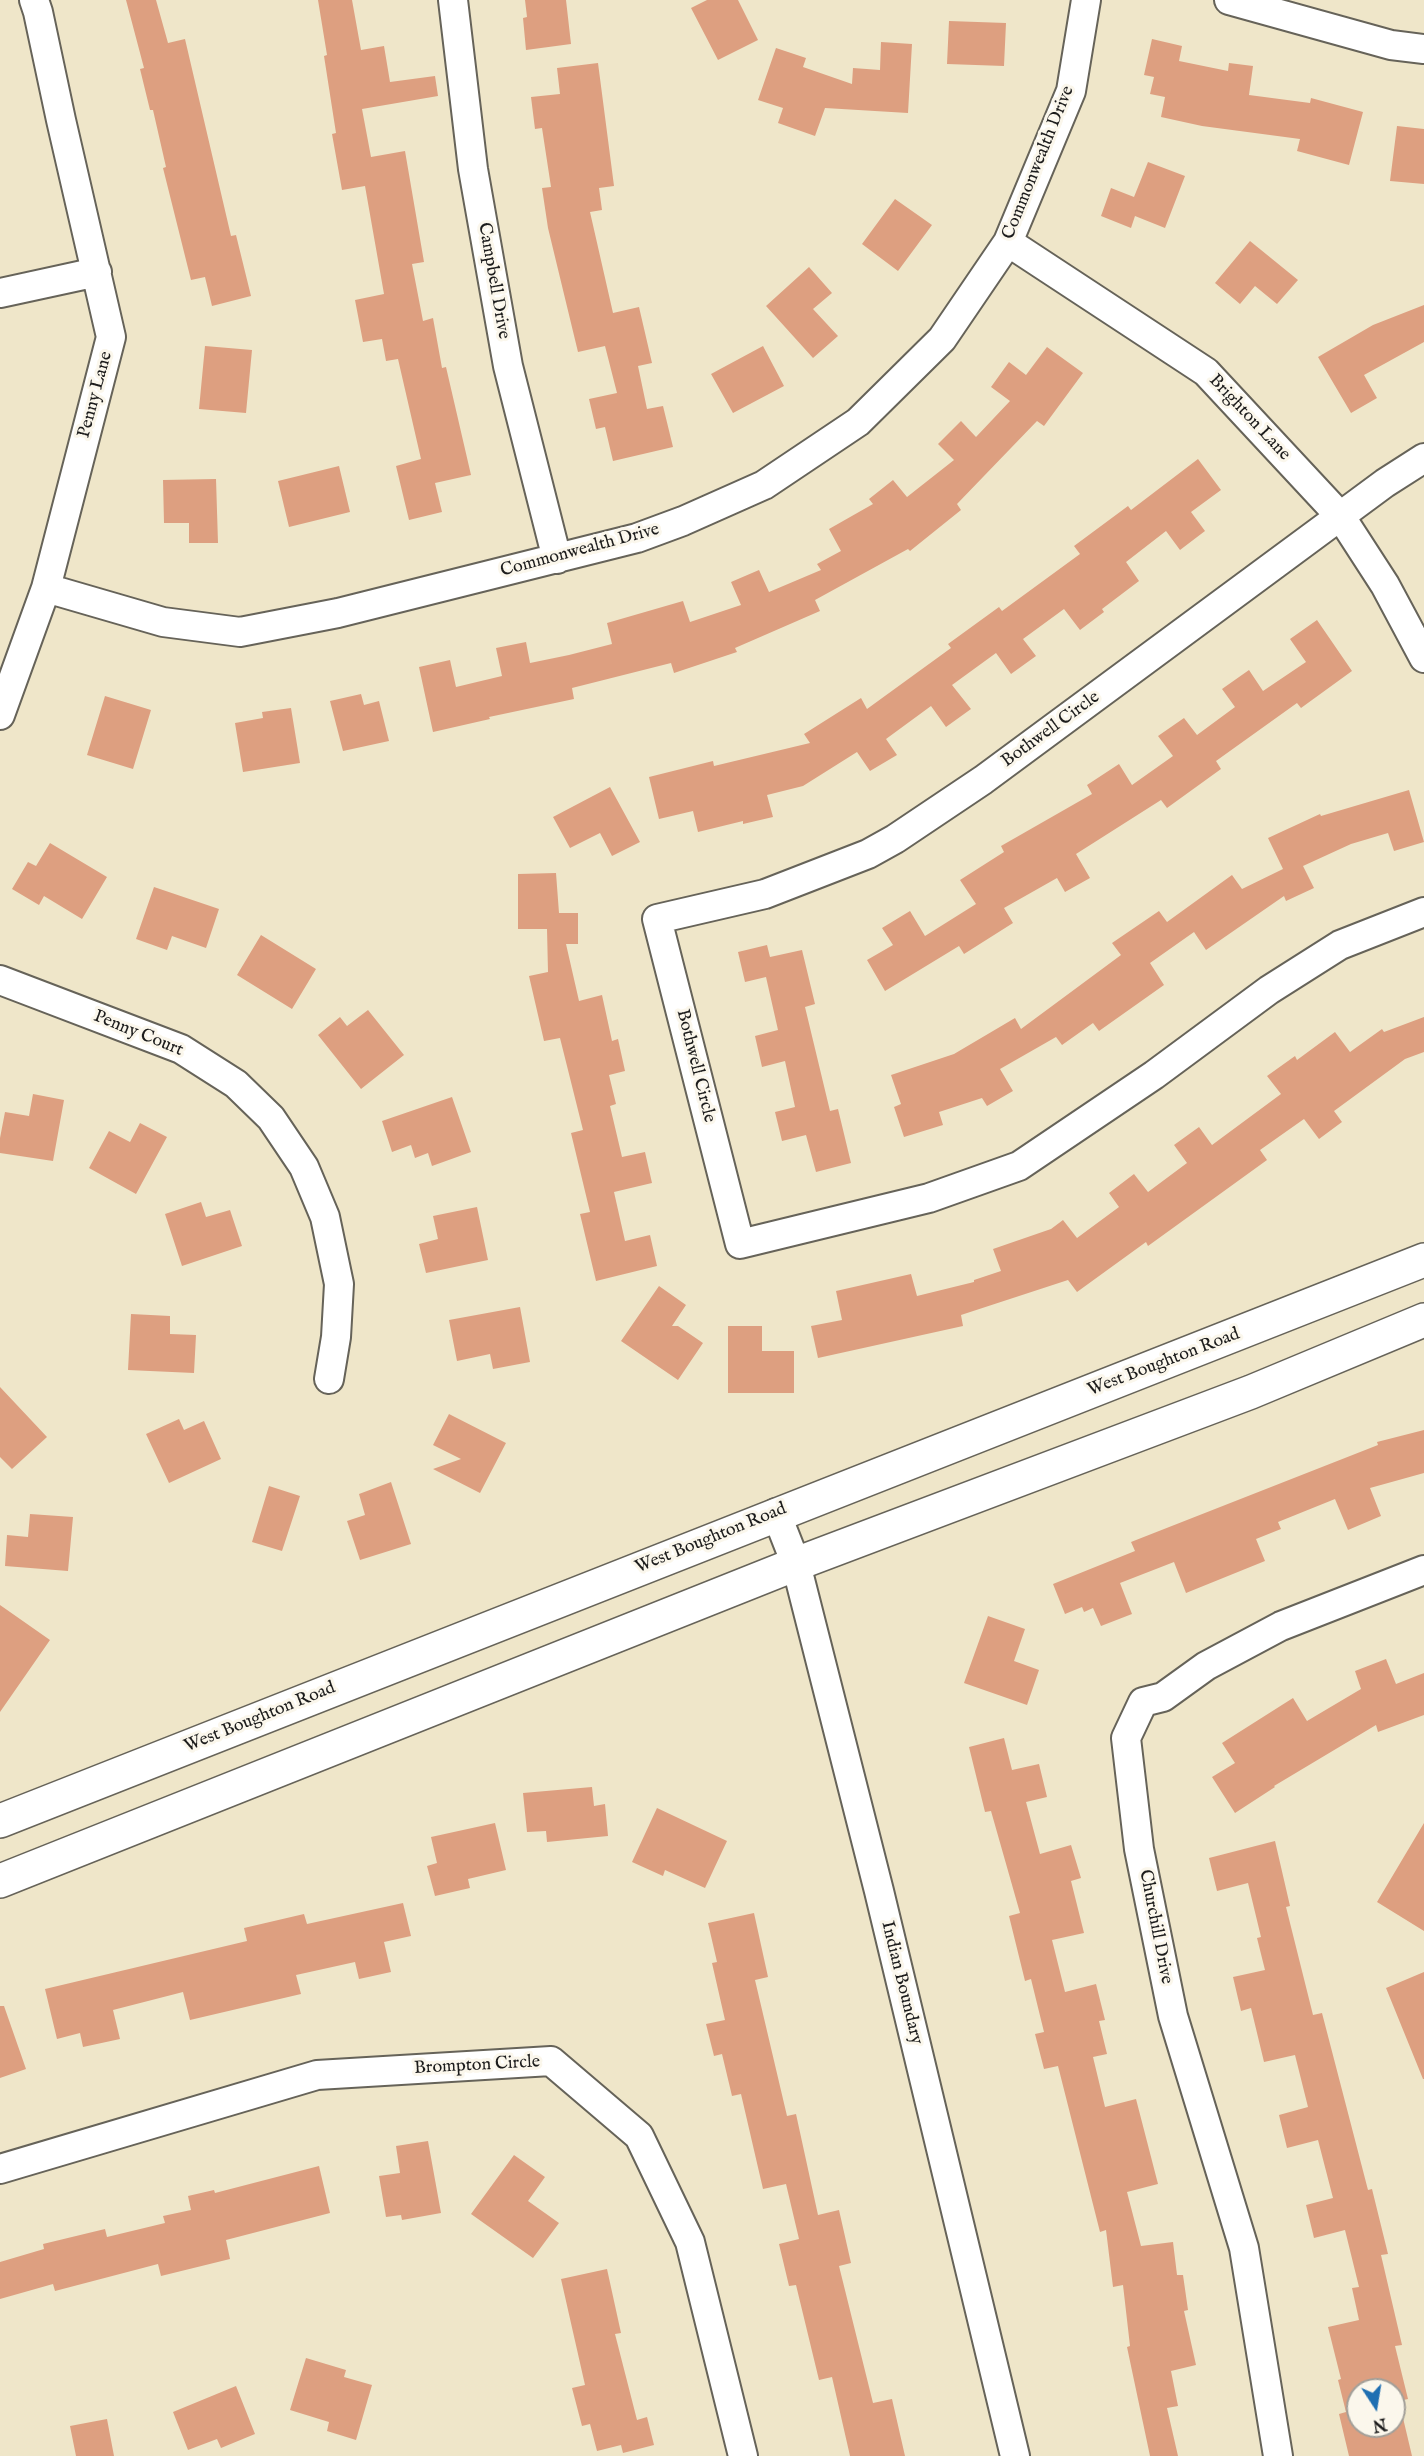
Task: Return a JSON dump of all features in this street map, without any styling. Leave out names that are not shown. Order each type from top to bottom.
[{"type":"main road","name":"West Boughton Road","points":[[0,1821],[776,1513],[1189,1354],[1424,1260]]},
{"type":"main road","points":[[0,1881],[796,1564],[1251,1392],[1424,1320]]},
{"type":"street","name":"Penny Lane","points":[[0,715],[46,588],[111,338],[34,0]]},
{"type":"street","name":"Campbell Drive","points":[[453,0],[473,169],[508,366],[557,559]]},
{"type":"street","name":"Commonwealth Drive","points":[[46,588],[164,622],[240,632],[338,612],[637,538],[683,521],[764,485],[858,422],[942,339],[1008,242],[1071,91],[1086,0]]},
{"type":"street","points":[[1229,0],[1391,45],[1424,49]]},
{"type":"street","name":"Brighton Lane","points":[[1008,242],[1206,372],[1341,517],[1385,585],[1424,658]]},
{"type":"street","points":[[0,293],[97,272]]},
{"type":"street","points":[[1341,517],[1385,483],[1424,458]]},
{"type":"street","name":"Bothwell Circle","points":[[1341,517],[983,780],[868,855],[765,894],[657,919],[740,1244],[928,1198],[1019,1167],[1154,1075],[1269,990],[1330,951],[1424,912]]},
{"type":"street","name":"Penny Court","points":[[0,980],[181,1048],[236,1084],[271,1118],[304,1167],[325,1217],[339,1284],[336,1337],[328,1379]]},
{"type":"street","name":"Indian Boundary","points":[[776,1513],[796,1564],[1015,2456]]},
{"type":"street","name":"Churchill Drive","points":[[1278,2456],[1244,2248],[1173,2016],[1139,1849],[1126,1738],[1143,1702],[1163,1697],[1206,1666],[1281,1626],[1424,1570]]},
{"type":"street","name":"Brompton Circle","points":[[0,2169],[317,2075],[551,2061],[639,2136],[690,2242],[743,2456]]},
{"type":"building","points":[[126,0],[156,0],[168,43],[185,39],[231,236],[236,235],[251,296],[212,306],[205,277],[191,280],[163,168],[166,167],[153,110],[150,110],[140,69],[144,68]]},
{"type":"building","points":[[318,0],[352,0],[361,50],[384,46],[390,82],[435,76],[438,96],[362,109],[371,157],[405,151],[424,262],[412,264],[423,321],[433,318],[442,368],[446,367],[471,475],[435,483],[442,512],[409,520],[396,466],[421,459],[398,359],[386,361],[382,339],[363,342],[355,300],[384,294],[365,186],[342,190],[332,134],[336,133]]},
{"type":"building","points":[[525,0],[566,0],[571,44],[526,50],[523,18],[527,17]]},
{"type":"building","points":[[707,0],[738,0],[758,40],[718,60],[691,8]]},
{"type":"building","points":[[949,21],[1006,23],[1004,66],[947,64]]},
{"type":"building","points":[[1152,39],[1182,46],[1179,61],[1228,71],[1229,63],[1253,66],[1249,95],[1310,103],[1311,98],[1363,112],[1349,165],[1297,151],[1300,139],[1202,126],[1161,117],[1165,97],[1150,94],[1154,77],[1144,75]]},
{"type":"building","points":[[881,42],[912,44],[908,113],[825,108],[815,136],[778,123],[783,108],[758,100],[776,48],[806,58],[803,67],[852,84],[853,68],[880,70]]},
{"type":"building","points":[[598,63],[614,186],[599,188],[602,210],[590,212],[613,313],[639,307],[652,363],[638,366],[647,409],[663,406],[673,447],[613,461],[605,427],[596,429],[589,399],[617,393],[605,346],[578,352],[548,228],[542,188],[551,187],[542,128],[535,129],[531,97],[560,94],[557,68]]},
{"type":"building","points":[[1397,126],[1424,129],[1424,184],[1390,181]]},
{"type":"building","points":[[1148,162],[1185,176],[1165,228],[1135,216],[1131,228],[1101,216],[1111,188],[1134,197]]},
{"type":"building","points":[[895,199],[932,225],[898,271],[862,244]]},
{"type":"building","points":[[1250,241],[1298,280],[1277,304],[1255,286],[1240,304],[1215,283]]},
{"type":"building","points":[[809,267],[832,293],[813,309],[838,336],[813,358],[766,306]]},
{"type":"building","points":[[1424,305],[1424,342],[1364,375],[1377,398],[1351,413],[1318,357],[1373,325]]},
{"type":"building","points":[[205,346],[252,350],[246,413],[199,409]]},
{"type":"building","points":[[763,346],[784,386],[733,413],[711,374]]},
{"type":"building","points":[[1047,347],[1083,373],[1044,426],[1037,421],[957,504],[961,510],[910,551],[908,549],[815,600],[820,611],[735,648],[737,652],[674,673],[671,663],[572,688],[574,699],[489,717],[490,719],[433,732],[419,667],[450,660],[456,687],[502,676],[496,648],[526,642],[530,663],[569,655],[612,644],[607,623],[683,601],[690,622],[741,605],[731,582],[759,570],[769,592],[821,570],[817,564],[841,551],[829,529],[873,504],[869,499],[893,480],[907,497],[954,460],[938,444],[961,421],[976,437],[1010,401],[991,387],[1009,362],[1026,375]]},
{"type":"building","points":[[1198,459],[1221,490],[1191,512],[1205,531],[1180,550],[1166,531],[1126,562],[1139,581],[1102,609],[1104,612],[1080,630],[1064,609],[1023,639],[1036,656],[1011,674],[996,653],[952,685],[971,709],[946,727],[931,706],[886,739],[897,755],[870,771],[857,752],[803,786],[767,795],[773,817],[743,824],[743,821],[698,832],[693,811],[659,819],[649,777],[713,761],[714,766],[810,743],[804,734],[861,698],[867,709],[951,648],[948,644],[999,607],[1002,611],[1080,554],[1074,546],[1128,506],[1131,510]]},
{"type":"building","points":[[339,466],[350,512],[289,527],[278,481]]},
{"type":"building","points":[[216,479],[218,543],[189,543],[189,523],[164,523],[163,480]]},
{"type":"building","points":[[1317,620],[1352,671],[1301,708],[1297,703],[1216,761],[1221,769],[1167,808],[1161,800],[1076,854],[1090,878],[1065,892],[1057,878],[1004,908],[1013,923],[964,954],[959,946],[885,991],[867,960],[893,945],[882,928],[910,911],[925,936],[976,904],[960,880],[1004,852],[1001,846],[1092,794],[1087,785],[1119,764],[1132,785],[1173,756],[1158,736],[1184,718],[1197,735],[1235,707],[1222,689],[1249,670],[1263,691],[1306,662],[1290,639]]},
{"type":"building","points":[[361,694],[364,705],[379,701],[389,741],[343,751],[330,701]]},
{"type":"building","points":[[105,696],[151,710],[133,769],[87,755]]},
{"type":"building","points":[[291,708],[300,763],[243,772],[235,723],[263,718],[262,712]]},
{"type":"building","points":[[610,787],[640,842],[612,856],[600,833],[570,848],[553,817]]},
{"type":"building","points":[[1409,790],[1424,842],[1394,851],[1388,833],[1351,844],[1303,866],[1314,888],[1286,901],[1284,896],[1206,950],[1194,932],[1150,963],[1164,985],[1099,1031],[1093,1023],[1062,1045],[1056,1037],[1000,1069],[1013,1091],[987,1106],[982,1098],[939,1112],[943,1125],[904,1137],[894,1107],[901,1104],[891,1075],[954,1054],[1015,1018],[1021,1029],[1121,955],[1112,943],[1159,911],[1167,922],[1232,875],[1242,889],[1283,869],[1268,838],[1320,814],[1321,816]]},
{"type":"building","points":[[50,843],[107,877],[82,919],[44,896],[39,905],[12,889],[28,862],[36,866]]},
{"type":"building","points":[[556,873],[559,913],[578,913],[578,944],[566,944],[579,1001],[602,995],[612,1041],[618,1039],[625,1071],[609,1075],[616,1104],[610,1106],[622,1157],[645,1152],[652,1183],[614,1192],[625,1241],[650,1235],[657,1266],[596,1281],[580,1214],[590,1212],[571,1133],[583,1130],[560,1038],[544,1041],[529,976],[548,972],[547,929],[518,929],[518,874]]},
{"type":"building","points":[[154,887],[219,909],[206,948],[172,936],[167,950],[136,939]]},
{"type":"building","points":[[261,935],[316,969],[292,1009],[237,975]]},
{"type":"building","points":[[767,945],[770,957],[802,950],[815,1004],[805,1007],[830,1111],[838,1109],[851,1163],[816,1172],[806,1135],[782,1141],[775,1112],[795,1107],[785,1061],[762,1067],[755,1036],[778,1030],[766,977],[745,982],[738,952]]},
{"type":"building","points":[[368,1010],[404,1055],[361,1089],[318,1035],[340,1017],[347,1026]]},
{"type":"building","points":[[1424,1017],[1424,1052],[1405,1059],[1334,1111],[1342,1122],[1319,1139],[1304,1119],[1260,1150],[1267,1160],[1148,1246],[1146,1242],[1077,1292],[1068,1280],[961,1315],[963,1326],[818,1358],[811,1326],[842,1320],[836,1291],[911,1274],[917,1296],[974,1282],[974,1280],[1001,1271],[993,1249],[1051,1229],[1063,1220],[1077,1238],[1119,1207],[1109,1193],[1134,1174],[1148,1192],[1187,1163],[1174,1145],[1199,1127],[1212,1145],[1281,1094],[1267,1076],[1295,1056],[1297,1060],[1335,1032],[1350,1052],[1382,1029],[1384,1032]]},
{"type":"building","points":[[33,1094],[64,1100],[53,1161],[0,1153],[0,1138],[5,1112],[29,1116]]},
{"type":"building","points":[[452,1097],[471,1152],[432,1166],[428,1153],[415,1158],[411,1145],[392,1152],[382,1121]]},
{"type":"building","points":[[140,1123],[167,1137],[136,1194],[89,1168],[109,1131],[130,1142]]},
{"type":"building","points":[[201,1202],[206,1217],[230,1210],[242,1246],[182,1266],[165,1214]]},
{"type":"building","points":[[477,1207],[488,1260],[426,1273],[419,1244],[438,1239],[433,1216]]},
{"type":"building","points":[[659,1286],[686,1305],[672,1326],[678,1326],[703,1343],[678,1380],[621,1341]]},
{"type":"building","points":[[520,1307],[530,1362],[493,1369],[490,1354],[457,1361],[449,1320]]},
{"type":"building","points":[[131,1314],[170,1316],[170,1334],[196,1335],[194,1373],[128,1370]]},
{"type":"building","points":[[728,1326],[762,1326],[762,1351],[794,1351],[794,1393],[728,1393]]},
{"type":"building","points":[[0,1387],[47,1437],[12,1469],[0,1457]]},
{"type":"building","points":[[449,1414],[506,1443],[480,1493],[433,1469],[461,1459],[433,1445]]},
{"type":"building","points":[[179,1419],[184,1430],[204,1421],[221,1459],[169,1483],[146,1434]]},
{"type":"building","points":[[1424,1430],[1424,1473],[1370,1488],[1381,1516],[1348,1530],[1335,1499],[1278,1522],[1281,1529],[1256,1539],[1265,1561],[1186,1593],[1174,1562],[1120,1583],[1132,1614],[1101,1626],[1093,1608],[1084,1612],[1082,1607],[1065,1614],[1053,1584],[1135,1551],[1131,1542],[1378,1445],[1377,1442]]},
{"type":"building","points":[[391,1482],[411,1544],[360,1560],[347,1521],[365,1515],[359,1494]]},
{"type":"building","points":[[269,1486],[300,1496],[282,1551],[252,1542]]},
{"type":"building","points":[[30,1514],[73,1517],[68,1571],[5,1566],[7,1535],[28,1537]]},
{"type":"building","points":[[0,1605],[50,1640],[0,1712]]},
{"type":"building","points":[[988,1616],[1025,1629],[1014,1661],[1039,1670],[1027,1705],[964,1683]]},
{"type":"building","points":[[1386,1659],[1396,1684],[1424,1673],[1424,1715],[1378,1732],[1376,1725],[1274,1786],[1235,1813],[1212,1777],[1235,1763],[1222,1743],[1293,1698],[1307,1721],[1361,1689],[1355,1671]]},
{"type":"building","points":[[1004,1738],[1012,1770],[1039,1764],[1047,1797],[1026,1802],[1040,1854],[1071,1845],[1081,1878],[1071,1881],[1084,1933],[1052,1940],[1065,1992],[1096,1984],[1105,2020],[1099,2021],[1107,2054],[1093,2057],[1105,2107],[1136,2099],[1158,2184],[1127,2192],[1141,2246],[1173,2242],[1177,2275],[1183,2275],[1188,2310],[1184,2311],[1196,2365],[1171,2371],[1178,2406],[1167,2408],[1178,2456],[1150,2456],[1127,2347],[1130,2346],[1123,2285],[1113,2287],[1106,2230],[1100,2232],[1058,2066],[1044,2069],[1035,2034],[1044,2032],[1031,1979],[1025,1981],[1009,1916],[1020,1913],[991,1811],[985,1812],[969,1747]]},
{"type":"building","points":[[592,1787],[594,1806],[605,1804],[608,1836],[547,1842],[546,1831],[527,1832],[523,1793]]},
{"type":"building","points":[[657,1808],[727,1841],[705,1888],[665,1870],[663,1876],[632,1862]]},
{"type":"building","points":[[495,1823],[506,1870],[468,1879],[470,1888],[435,1896],[427,1866],[437,1863],[431,1837]]},
{"type":"building","points":[[1424,1823],[1424,1931],[1377,1902]]},
{"type":"building","points":[[1275,1841],[1290,1906],[1286,1907],[1313,2015],[1322,2013],[1368,2190],[1372,2189],[1388,2254],[1381,2255],[1402,2345],[1395,2346],[1403,2378],[1346,2378],[1346,2412],[1338,2380],[1341,2379],[1328,2327],[1359,2320],[1352,2288],[1359,2287],[1345,2230],[1314,2238],[1306,2205],[1333,2198],[1318,2140],[1287,2148],[1279,2115],[1308,2107],[1295,2055],[1264,2062],[1251,2008],[1241,2011],[1233,1977],[1265,1970],[1257,1938],[1261,1937],[1248,1883],[1217,1891],[1209,1858]]},
{"type":"building","points":[[403,1903],[411,1936],[384,1942],[391,1972],[359,1979],[355,1962],[296,1975],[301,1994],[190,2020],[183,1992],[113,2010],[120,2039],[83,2047],[80,2033],[57,2039],[45,1989],[247,1941],[244,1928],[304,1914],[307,1924]]},
{"type":"building","points":[[754,1913],[768,1977],[755,1980],[787,2116],[796,2114],[818,2215],[839,2210],[851,2263],[839,2266],[873,2403],[892,2399],[905,2456],[850,2456],[832,2377],[819,2380],[796,2285],[789,2286],[779,2244],[799,2239],[786,2184],[763,2189],[741,2094],[732,2096],[722,2054],[714,2056],[706,2024],[725,2020],[712,1963],[717,1962],[708,1923]]},
{"type":"building","points":[[1424,1972],[1424,2079],[1423,2079],[1386,1988]]},
{"type":"building","points":[[0,2006],[4,2006],[26,2069],[0,2078]]},
{"type":"building","points":[[428,2141],[441,2213],[402,2220],[401,2215],[386,2217],[379,2176],[400,2173],[396,2146]]},
{"type":"building","points":[[514,2155],[545,2177],[528,2201],[559,2223],[533,2258],[471,2214]]},
{"type":"building","points":[[319,2166],[330,2213],[226,2240],[230,2259],[161,2276],[158,2264],[55,2291],[53,2284],[0,2299],[0,2262],[44,2249],[43,2244],[105,2229],[107,2237],[165,2223],[163,2216],[191,2210],[188,2196],[214,2190],[215,2193]]},
{"type":"building","points":[[607,2269],[621,2333],[615,2334],[637,2420],[647,2417],[654,2445],[623,2453],[621,2445],[597,2451],[590,2424],[582,2426],[572,2388],[585,2385],[561,2279]]},
{"type":"building","points":[[306,2358],[346,2370],[344,2377],[372,2385],[356,2440],[327,2431],[329,2422],[290,2410]]},
{"type":"building","points":[[236,2386],[255,2434],[221,2448],[217,2439],[188,2450],[173,2412]]},
{"type":"building","points":[[1346,2412],[1346,2438],[1406,2438],[1406,2431],[1412,2456],[1349,2456],[1339,2414]]},
{"type":"building","points":[[107,2419],[114,2456],[76,2456],[70,2426]]}]
